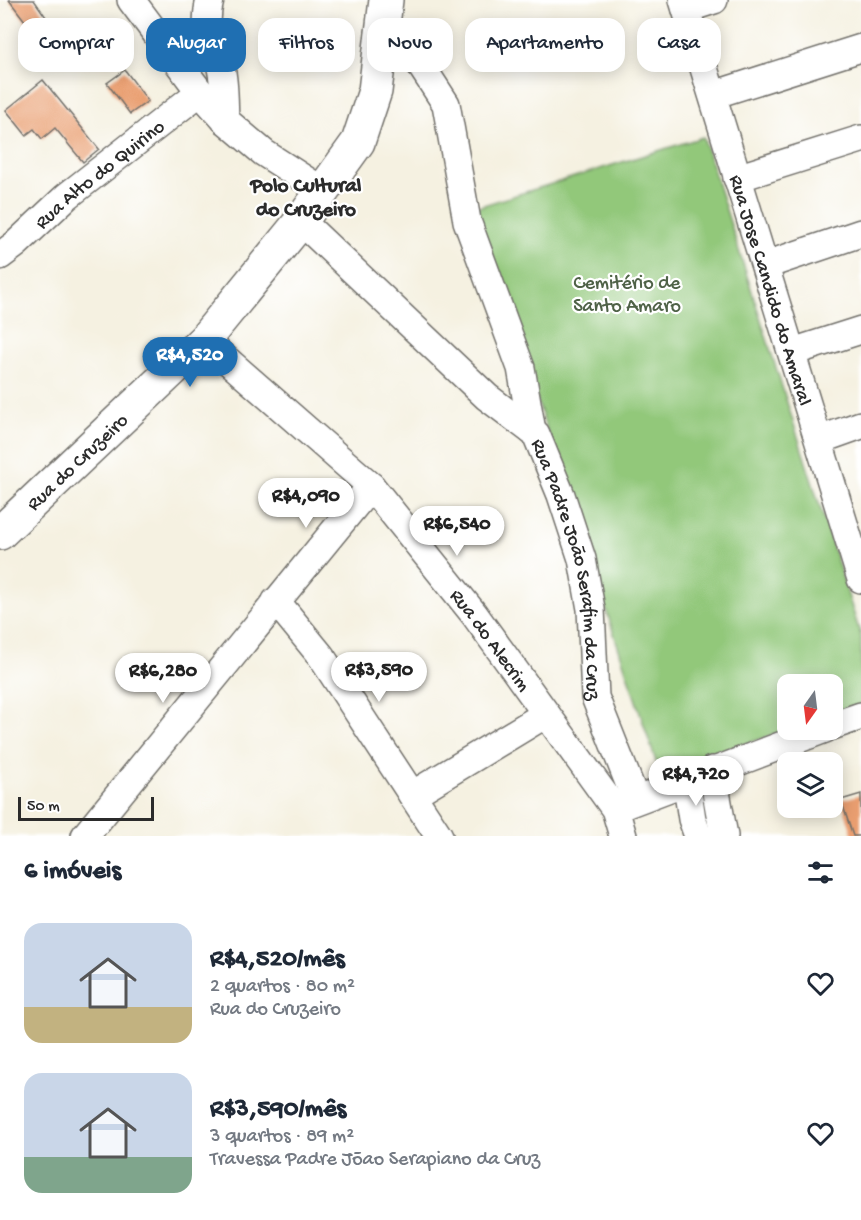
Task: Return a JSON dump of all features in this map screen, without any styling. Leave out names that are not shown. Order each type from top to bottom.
[{"type":"main road","name":"Rua do Cruzeiro","points":[[384,18],[386,0]]},
{"type":"main road","name":"Rua do Cruzeiro","points":[[0,533],[204,340],[301,221],[358,142],[367,122],[378,72]]},
{"type":"street","points":[[131,0],[200,92],[225,120],[264,153],[323,191]]},
{"type":"street","points":[[210,0],[206,28],[221,68],[225,120]]},
{"type":"street","points":[[684,5],[714,0]]},
{"type":"street","name":"Rua Jose Candido do Amaral","points":[[684,5],[819,440],[851,516],[861,579]]},
{"type":"street","points":[[713,95],[861,48]]},
{"type":"street","points":[[425,72],[446,104],[467,221],[522,368],[532,431]]},
{"type":"street","name":"Rua Alto do Quirino","points":[[0,256],[66,197],[200,92]]},
{"type":"street","points":[[737,178],[861,139]]},
{"type":"street","name":"Rua Padre João Serafim da Cruz","points":[[301,221],[488,397],[536,434],[561,495],[582,559],[591,609],[595,696],[625,804]]},
{"type":"street","points":[[766,265],[861,233]]},
{"type":"street","points":[[792,352],[861,330]]},
{"type":"street","name":"Rua do Alecrim","points":[[204,340],[371,486],[474,614],[546,714],[625,804],[623,836]]},
{"type":"street","points":[[819,440],[861,425]]},
{"type":"street","points":[[85,836],[371,486]]},
{"type":"street","points":[[276,601],[321,656],[439,836]]},
{"type":"street","points":[[412,795],[546,714]]},
{"type":"street","points":[[843,722],[861,716]]},
{"type":"street","points":[[625,804],[795,740]]},
{"type":"street","points":[[712,770],[724,836]]},
{"type":"street","points":[[686,780],[692,819],[698,836]]},
{"type":"green space","name":"Cemitério de Santo Amaro","points":[[703,137],[861,636],[861,707],[843,713],[843,674],[777,674],[777,734],[659,771],[474,208]]},
{"type":"building","points":[[9,0],[34,0],[47,18],[23,18]]},
{"type":"building","points":[[122,72],[126,72],[148,101],[130,114],[107,83]]},
{"type":"building","points":[[43,80],[99,149],[83,162],[55,128],[42,139],[34,129],[26,135],[6,110]]},
{"type":"building","points":[[861,794],[861,836],[853,836],[843,799]]},
{"type":"district","name":"Polo Cultural do Cruzeiro","points":[[306,196]]}]
